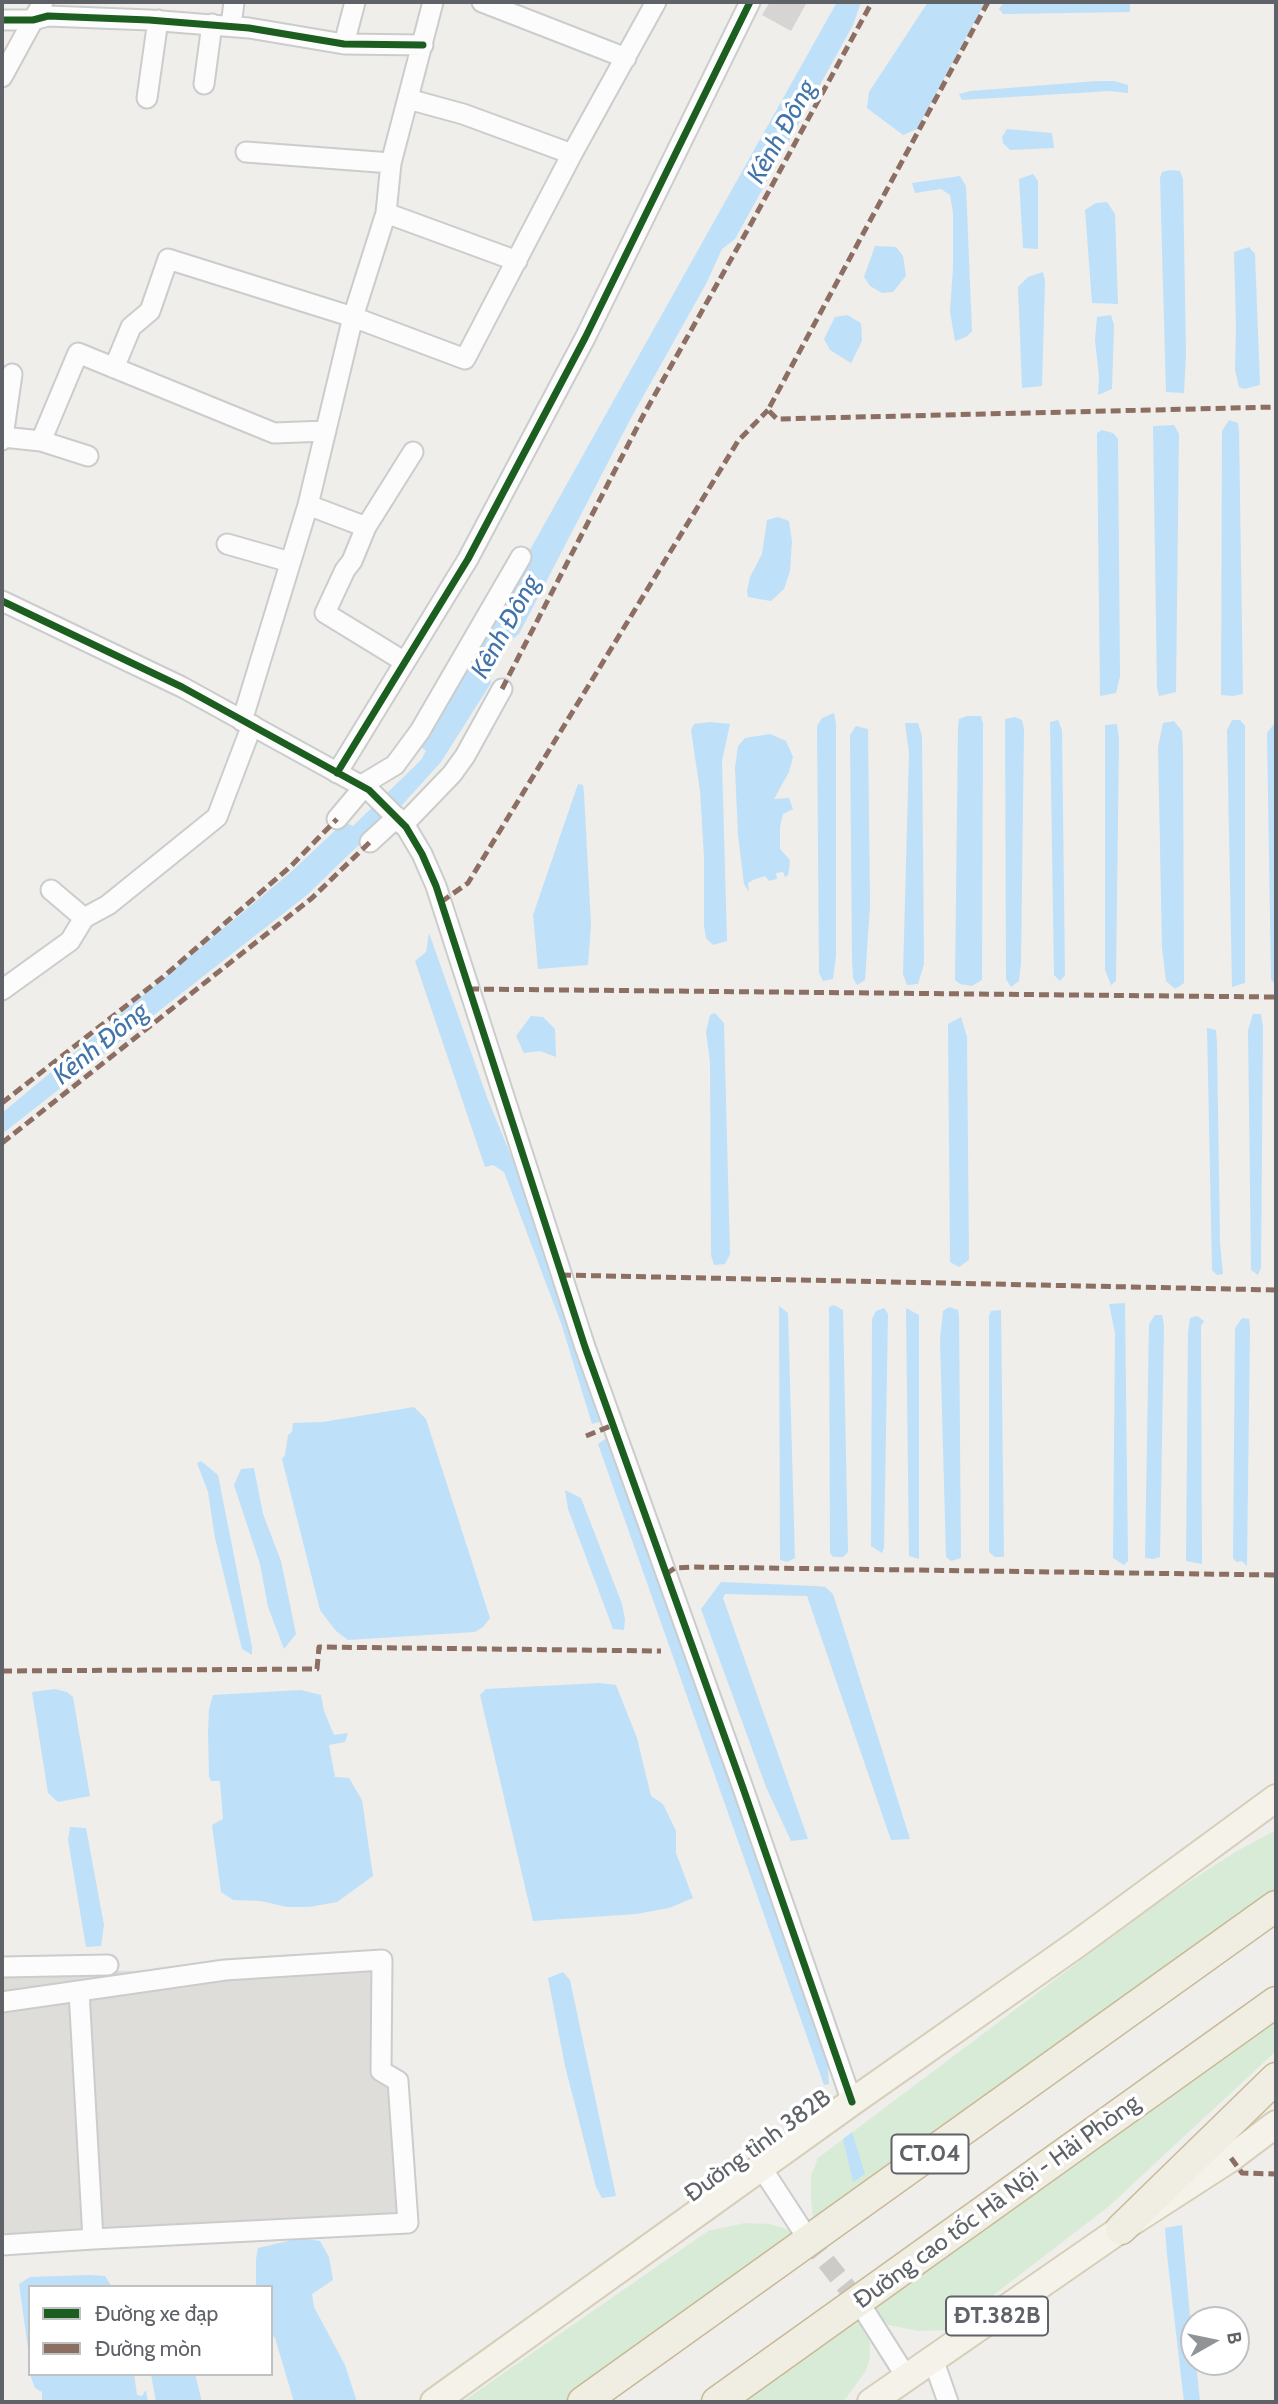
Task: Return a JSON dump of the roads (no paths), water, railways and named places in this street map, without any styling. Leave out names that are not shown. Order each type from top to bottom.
[{"type":"highway","name":"CT.04","points":[[583,2402],[1276,1906]]},
{"type":"highway","name":"Đường cao tốc Hà Nội - Hải Phòng","points":[[717,2402],[1276,2001]]},
{"type":"highway","points":[[1121,2229],[1276,2078]]},
{"type":"main road","name":"Đường tỉnh 382B","points":[[434,2402],[1077,1944],[1276,1798]]},
{"type":"main road","name":"ĐT.382B","points":[[872,2402],[1121,2229],[1231,2158],[1276,2124]]},
{"type":"street","points":[[2,77],[43,2]]},
{"type":"street","points":[[204,85],[231,26],[234,2]]},
{"type":"street","points":[[344,44],[355,2]]},
{"type":"street","points":[[2,990],[70,941],[84,918],[108,905],[217,817],[247,723],[308,505],[353,317],[386,213],[391,163],[433,2]]},
{"type":"street","points":[[482,2],[626,58]]},
{"type":"street","points":[[114,368],[131,327],[150,311],[168,259],[353,317],[465,359],[572,154],[656,2]]},
{"type":"street","points":[[337,773],[468,559],[585,338],[750,2]]},
{"type":"street","points":[[2,20],[33,20],[48,16],[158,20],[231,26],[344,44],[423,46]]},
{"type":"street","points":[[147,98],[158,20]]},
{"type":"street","points":[[408,99],[463,114],[572,154]]},
{"type":"street","points":[[246,152],[391,163]]},
{"type":"street","points":[[386,213],[517,261]]},
{"type":"street","points":[[41,441],[78,352],[274,433],[326,431]]},
{"type":"street","points":[[12,374],[2,439],[41,441],[88,456]]},
{"type":"street","points":[[405,662],[325,613],[366,527],[413,452]]},
{"type":"street","points":[[308,505],[366,527]]},
{"type":"street","points":[[227,544],[290,562]]},
{"type":"street","points":[[337,819],[364,788],[396,765],[421,731],[521,557]]},
{"type":"street","points":[[2,601],[182,687],[364,788],[400,821],[422,853],[436,886],[584,1347],[743,1788],[852,2102]]},
{"type":"street","points":[[370,842],[400,821],[452,774],[502,689]]},
{"type":"street","points":[[51,890],[84,918]]},
{"type":"street","points":[[2,2002],[225,1970],[382,1960],[382,2071],[398,2081],[408,2223],[2,2245]]},
{"type":"street","points":[[2,1967],[108,1965]]},
{"type":"street","points":[[79,1991],[93,2239]]},
{"type":"street","points":[[761,2168],[808,2239]]},
{"type":"street","points":[[864,2310],[907,2378]]},
{"type":"street","points":[[933,2360],[948,2402]]},
{"type":"water","name":"Kênh Đông","points":[[837,2],[861,2],[853,25],[735,239],[722,249],[706,284],[631,418],[519,634],[506,644],[490,678],[491,683],[441,762],[385,824],[368,836],[307,895],[2,1134],[2,1113],[291,872],[344,822],[353,826],[421,760],[426,751],[420,746]]},
{"type":"water","points":[[928,2],[985,2],[917,129],[903,135],[867,108],[869,92]]},
{"type":"water","points":[[1004,2],[1130,2],[1130,12],[1003,14],[999,9]]},
{"type":"water","points":[[1114,81],[1128,85],[1128,93],[1110,91],[962,100],[959,94],[970,91]]},
{"type":"water","points":[[1007,129],[1052,133],[1054,148],[1010,150],[1003,143],[1002,137]]},
{"type":"water","points":[[1180,171],[1183,179],[1186,354],[1184,393],[1166,392],[1160,178],[1162,172]]},
{"type":"water","points":[[1033,174],[1038,181],[1038,249],[1023,248],[1019,179]]},
{"type":"water","points":[[960,176],[966,186],[972,331],[966,337],[955,341],[950,311],[953,213],[950,195],[941,189],[915,193],[912,183]]},
{"type":"water","points":[[1107,202],[1115,214],[1118,304],[1092,303],[1085,210],[1096,203]]},
{"type":"water","points":[[875,246],[896,247],[903,256],[906,276],[893,292],[882,293],[870,286],[864,277]]},
{"type":"water","points":[[1249,247],[1255,254],[1260,385],[1244,389],[1239,387],[1235,370],[1234,252]]},
{"type":"water","points":[[1043,272],[1042,386],[1022,388],[1018,287],[1028,277]]},
{"type":"water","points":[[847,315],[861,323],[862,341],[851,363],[830,350],[824,339],[835,317]]},
{"type":"water","points":[[1111,315],[1114,325],[1112,389],[1098,395],[1095,340],[1097,317]]},
{"type":"water","points":[[1229,420],[1238,423],[1239,431],[1243,694],[1233,696],[1221,695],[1222,431]]},
{"type":"water","points":[[1174,425],[1179,434],[1176,692],[1159,696],[1153,426]]},
{"type":"water","points":[[1102,430],[1113,433],[1118,439],[1120,676],[1116,693],[1100,696],[1097,433]]},
{"type":"water","points":[[778,517],[789,521],[792,541],[790,571],[784,589],[771,601],[748,597],[750,577],[762,554],[767,520]]},
{"type":"water","points":[[834,713],[836,956],[833,979],[823,981],[819,973],[817,726],[822,718]]},
{"type":"water","points":[[981,716],[983,724],[982,980],[972,986],[960,984],[955,980],[958,726],[959,719]]},
{"type":"water","points":[[1015,717],[1022,720],[1024,729],[1021,963],[1019,981],[1011,987],[1006,979],[1005,719]]},
{"type":"water","points":[[1058,720],[1062,730],[1065,975],[1060,981],[1054,975],[1050,722]]},
{"type":"water","points":[[1232,720],[1240,720],[1245,726],[1245,983],[1232,987],[1227,730]]},
{"type":"water","points":[[1174,721],[1182,731],[1183,750],[1184,983],[1175,989],[1166,981],[1162,948],[1158,747],[1163,723]]},
{"type":"water","points":[[905,723],[918,723],[922,736],[924,964],[918,984],[907,985],[903,974],[909,753]]},
{"type":"water","points":[[694,724],[730,724],[722,761],[727,941],[713,945],[706,938],[704,926],[700,791],[691,730]]},
{"type":"water","points":[[1117,724],[1116,981],[1111,985],[1105,970],[1105,725]]},
{"type":"water","points":[[1274,724],[1275,985],[1271,979],[1267,733]]},
{"type":"water","points":[[856,726],[868,729],[870,906],[865,980],[857,985],[853,978],[852,960],[850,735]]},
{"type":"water","points":[[770,734],[786,741],[793,757],[789,772],[774,799],[789,798],[793,809],[783,814],[780,827],[780,849],[790,860],[789,870],[785,877],[783,872],[776,873],[777,879],[769,881],[765,876],[753,880],[748,883],[749,892],[744,884],[738,835],[735,768],[738,746],[745,738]]},
{"type":"water","points":[[578,784],[583,785],[584,793],[591,924],[588,965],[538,969],[533,915]]},
{"type":"water","points":[[429,933],[606,1420],[592,1424],[561,1323],[504,1172],[493,1165],[485,1167],[415,961],[426,952]]},
{"type":"water","points":[[715,1013],[724,1023],[730,1254],[725,1264],[714,1265],[711,1255],[710,1062],[706,1032],[710,1015]]},
{"type":"water","points":[[1253,1014],[1261,1014],[1263,1027],[1261,1268],[1258,1275],[1251,1270],[1248,1030]]},
{"type":"water","points":[[531,1016],[543,1017],[555,1029],[556,1057],[540,1051],[524,1053],[516,1036]]},
{"type":"water","points":[[961,1017],[967,1037],[969,1260],[959,1267],[950,1262],[948,1024]]},
{"type":"water","points":[[1207,1028],[1216,1030],[1217,1044],[1220,1243],[1223,1274],[1217,1275],[1212,1270]]},
{"type":"water","points":[[1125,1303],[1128,1561],[1124,1565],[1113,1558],[1115,1333],[1109,1304]]},
{"type":"water","points":[[834,1305],[843,1310],[848,1552],[843,1557],[833,1557],[830,1553],[829,1307]]},
{"type":"water","points":[[779,1306],[788,1313],[795,1558],[787,1562],[780,1560]]},
{"type":"water","points":[[949,1307],[958,1310],[959,1316],[961,1558],[951,1561],[946,1557],[940,1340],[943,1311]]},
{"type":"water","points":[[884,1308],[888,1314],[882,1553],[871,1546],[872,1319],[876,1311]]},
{"type":"water","points":[[906,1308],[919,1315],[919,1559],[909,1556]]},
{"type":"water","points":[[1001,1310],[1004,1557],[995,1557],[989,1552],[989,1316],[991,1311]]},
{"type":"water","points":[[1155,1315],[1162,1315],[1164,1325],[1160,1557],[1153,1559],[1145,1558],[1149,1324]]},
{"type":"water","points":[[1197,1316],[1204,1321],[1201,1326],[1202,1564],[1186,1561],[1188,1333],[1190,1318]]},
{"type":"water","points":[[1242,1318],[1249,1319],[1250,1328],[1247,1566],[1233,1558],[1235,1328]]},
{"type":"water","points":[[414,1407],[426,1419],[490,1618],[475,1632],[348,1640],[336,1631],[320,1610],[282,1459],[288,1435],[292,1432],[293,1423],[323,1422]]},
{"type":"water","points":[[605,1439],[611,1442],[747,1816],[827,2056],[829,2084],[824,2085],[598,1444]]},
{"type":"water","points":[[201,1461],[218,1475],[252,1655],[242,1649],[215,1538],[208,1492],[197,1463]]},
{"type":"water","points":[[254,1468],[263,1514],[281,1561],[296,1634],[284,1649],[268,1607],[260,1564],[234,1485],[241,1469]]},
{"type":"water","points":[[565,1490],[581,1498],[622,1604],[624,1630],[613,1629],[568,1509]]},
{"type":"water","points":[[721,1582],[825,1587],[833,1594],[910,1839],[891,1840],[807,1596],[725,1594],[723,1598],[808,1839],[791,1841],[766,1787],[701,1609]]},
{"type":"water","points":[[600,1683],[616,1685],[637,1738],[651,1796],[663,1804],[676,1831],[676,1853],[693,1898],[669,1908],[636,1914],[533,1921],[480,1695],[486,1689]]},
{"type":"water","points":[[55,1689],[67,1692],[73,1697],[90,1796],[58,1802],[48,1793],[32,1692]]},
{"type":"water","points":[[301,1690],[321,1695],[334,1735],[348,1733],[345,1742],[329,1745],[335,1777],[349,1778],[362,1800],[373,1876],[337,1902],[309,1907],[233,1900],[221,1892],[212,1825],[223,1819],[220,1781],[211,1781],[209,1776],[209,1709],[213,1695]]},
{"type":"water","points":[[70,1827],[86,1828],[104,1925],[101,1946],[86,1947],[68,1840]]},
{"type":"water","points":[[563,1972],[570,1980],[616,2196],[602,2198],[596,2187],[565,2066],[548,1978]]},
{"type":"water","points":[[852,2132],[865,2174],[853,2182],[843,2139]]},
{"type":"water","points":[[1182,2225],[1189,2306],[1180,2306],[1180,2367],[1167,2255],[1165,2228]]},
{"type":"water","points":[[301,2238],[320,2241],[329,2257],[333,2280],[312,2294],[314,2307],[345,2365],[357,2402],[294,2402],[273,2336],[273,2285],[256,2285],[258,2248]]},
{"type":"water","points":[[105,2276],[111,2285],[28,2285],[28,2349],[19,2284],[30,2277]]},
{"type":"water","points":[[31,2376],[134,2376],[137,2395],[142,2396],[146,2390],[148,2402],[42,2402],[42,2392],[35,2388]]},
{"type":"water","points":[[151,2376],[196,2376],[202,2402],[156,2402]]},
{"type":"water","points":[[1181,2376],[1197,2376],[1200,2402],[1184,2402]]},
{"type":"tunnel","points":[[808,2239],[864,2309]]}]
